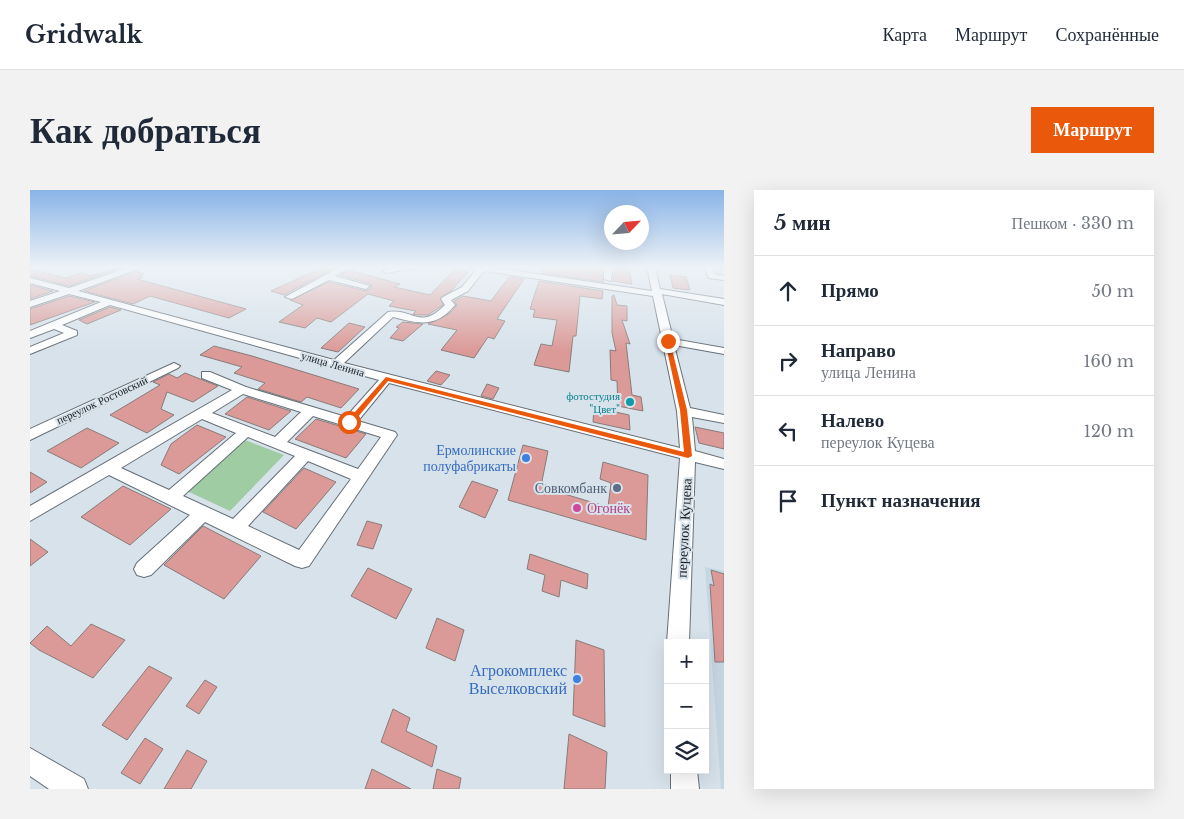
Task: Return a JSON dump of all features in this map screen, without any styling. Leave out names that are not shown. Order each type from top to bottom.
[{"type":"street","points":[[30,304],[57,295]]},
{"type":"street","name":"улица Ленина","points":[[83,295],[386,379],[724,464]]},
{"type":"street","points":[[288,297],[292,295]]},
{"type":"street","points":[[392,314],[428,323],[440,317],[450,306],[446,299],[454,295]]},
{"type":"street","name":"переулок Куцева","points":[[658,295],[684,410],[688,456],[678,639]]},
{"type":"street","points":[[679,295],[720,302]]},
{"type":"street","points":[[30,335],[107,302]]},
{"type":"street","points":[[335,365],[397,310],[426,316]]},
{"type":"street","points":[[668,341],[717,347]]},
{"type":"street","name":"переулок Ростовский","points":[[30,435],[174,366]]},
{"type":"street","points":[[108,468],[302,560],[390,434],[242,390],[206,375]]},
{"type":"street","points":[[349,422],[386,379]]},
{"type":"street","points":[[30,514],[242,390]]},
{"type":"street","points":[[277,444],[311,410]]},
{"type":"street","points":[[684,410],[724,419]]},
{"type":"street","points":[[202,414],[360,476]]},
{"type":"street","points":[[170,498],[246,432]]},
{"type":"street","points":[[235,529],[305,455]]},
{"type":"street","points":[[144,569],[203,513]]},
{"type":"street","points":[[30,761],[74,789]]},
{"type":"street","points":[[684,774],[685,789]]},
{"type":"lane","points":[[30,351],[73,333],[53,325]]},
{"type":"shaded area","points":[[705,567],[724,571],[724,789],[721,789]]},
{"type":"green space","points":[[245,440],[284,455],[230,511],[187,491]]},
{"type":"building","points":[[30,295],[42,295],[30,299]]},
{"type":"building","points":[[99,295],[195,295],[246,309],[229,318],[150,296],[133,304]]},
{"type":"building","points":[[301,295],[367,295],[331,322],[317,318],[305,328],[279,322],[303,305],[290,300]]},
{"type":"building","points":[[372,295],[430,295],[445,295],[440,298],[443,305],[428,315],[417,315],[413,314],[416,311],[389,306],[394,301]]},
{"type":"building","points":[[496,295],[513,295],[497,319],[505,321],[494,339],[488,337],[474,358],[441,350],[457,330],[428,324],[449,314],[457,305],[454,301],[463,296],[491,301]]},
{"type":"building","points":[[535,295],[603,295],[602,299],[580,296],[576,336],[573,336],[569,372],[534,365],[541,344],[552,346],[557,320],[533,317],[535,310],[530,309]]},
{"type":"building","points":[[614,295],[617,305],[627,306],[627,321],[622,320],[630,344],[626,343],[632,395],[641,397],[643,411],[618,406],[617,381],[611,380],[610,350],[616,351],[612,333],[612,296]]},
{"type":"building","points":[[69,296],[95,302],[30,325],[30,309]]},
{"type":"building","points":[[110,307],[121,310],[87,324],[79,320]]},
{"type":"building","points":[[403,322],[423,324],[403,341],[390,338],[399,328],[396,327]]},
{"type":"building","points":[[349,323],[365,327],[338,352],[321,348]]},
{"type":"building","points":[[214,346],[359,389],[341,408],[307,397],[301,402],[258,389],[265,383],[234,373],[242,367],[200,355]]},
{"type":"building","points":[[436,371],[450,375],[441,385],[427,381]]},
{"type":"building","points":[[185,373],[218,386],[193,402],[167,392],[161,409],[174,415],[147,433],[110,415],[160,385],[153,382],[169,374],[177,378]]},
{"type":"building","points":[[487,384],[499,388],[493,399],[481,396]]},
{"type":"building","points":[[247,397],[291,411],[269,430],[225,414]]},
{"type":"building","points":[[594,407],[629,415],[630,430],[593,422]]},
{"type":"building","points":[[316,419],[366,434],[346,458],[295,439]]},
{"type":"building","points":[[197,425],[226,437],[179,474],[161,465],[171,444]]},
{"type":"building","points":[[695,427],[724,433],[724,449],[699,443]]},
{"type":"building","points":[[87,428],[119,443],[81,468],[47,451]]},
{"type":"building","points":[[523,445],[548,451],[542,481],[551,490],[608,507],[611,483],[600,479],[603,462],[648,475],[646,540],[508,500]]},
{"type":"building","points":[[304,468],[336,482],[296,529],[263,512]]},
{"type":"building","points":[[30,472],[47,482],[30,493]]},
{"type":"building","points":[[472,481],[498,490],[485,518],[459,507]]},
{"type":"building","points":[[123,486],[171,509],[130,545],[81,517]]},
{"type":"building","points":[[367,521],[382,525],[373,549],[357,545]]},
{"type":"building","points":[[203,526],[261,556],[224,599],[164,565]]},
{"type":"building","points":[[30,539],[48,552],[30,566]]},
{"type":"building","points":[[530,554],[588,574],[587,589],[561,580],[559,597],[542,591],[545,575],[527,569]]},
{"type":"building","points":[[368,568],[412,589],[396,619],[351,596]]},
{"type":"building","points":[[711,570],[724,574],[724,662],[715,662],[710,584],[714,586]]},
{"type":"building","points":[[437,618],[464,630],[455,661],[426,648]]},
{"type":"building","points":[[91,624],[125,640],[93,678],[39,650],[30,643],[47,626],[71,646]]},
{"type":"building","points":[[576,640],[604,650],[605,727],[573,715]]},
{"type":"building","points":[[149,666],[172,678],[127,740],[102,725]]},
{"type":"building","points":[[205,680],[217,687],[199,714],[186,706]]},
{"type":"building","points":[[393,709],[410,718],[406,731],[437,746],[432,767],[381,742]]},
{"type":"building","points":[[569,734],[607,752],[605,789],[564,789]]},
{"type":"building","points":[[145,738],[163,749],[140,784],[121,773]]},
{"type":"building","points":[[187,750],[207,761],[191,789],[164,789]]},
{"type":"building","points":[[372,769],[411,789],[365,789]]},
{"type":"building","points":[[437,769],[461,778],[459,789],[433,789]]},
{"type":"place","name":"фотостудия \"Цвет\"","points":[[630,402]]},
{"type":"place","name":"Ермолинские полуфабрикаты","points":[[526,458]]},
{"type":"place","name":"Совкомбанк","points":[[617,488]]},
{"type":"place","name":"Огонёк","points":[[577,508]]},
{"type":"place","name":"Агрокомплекс Выселковский","points":[[577,679]]},
{"type":"route","points":[[349,422],[386,379],[688,456],[684,410],[668,341]]}]
